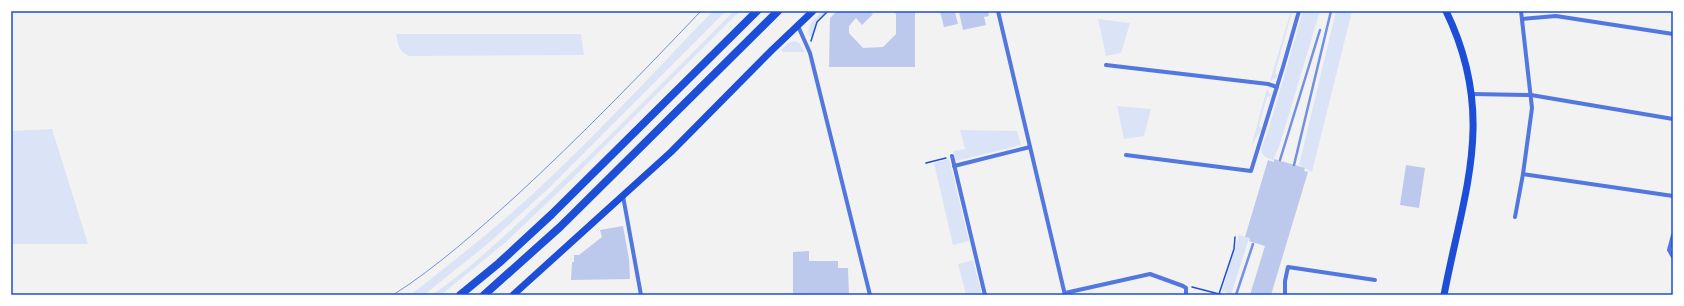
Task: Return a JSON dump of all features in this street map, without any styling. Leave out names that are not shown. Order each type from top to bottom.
[{"type":"highway","points":[[460,295],[499,263],[552,214],[757,11]]},
{"type":"highway","points":[[484,295],[560,227],[778,11]]},
{"type":"main road","points":[[513,295],[671,152],[813,11]]},
{"type":"main road","points":[[1444,295],[1472,163],[1473,134],[1472,94],[1462,51],[1446,11]]},
{"type":"street","points":[[998,11],[1065,294],[1150,274],[1180,284],[1186,288],[1186,295]]},
{"type":"street","points":[[1126,155],[1251,171],[1277,87],[1298,11]]},
{"type":"street","points":[[1515,217],[1531,120],[1531,95],[1521,11]]},
{"type":"street","points":[[1522,19],[1556,16],[1673,34]]},
{"type":"street","points":[[798,26],[808,46],[870,295]]},
{"type":"street","points":[[1106,65],[1268,84],[1277,87]]},
{"type":"street","points":[[1472,94],[1531,95],[1673,119]]},
{"type":"street","points":[[954,166],[1030,147]]},
{"type":"street","points":[[952,156],[986,295]]},
{"type":"street","points":[[1523,174],[1673,196]]},
{"type":"street","points":[[622,196],[641,295]]},
{"type":"street","points":[[1672,256],[1669,250],[1673,235]]},
{"type":"street","points":[[1285,295],[1284,280],[1288,267],[1375,280]]},
{"type":"path","points":[[808,46],[814,37],[818,22],[828,11]]},
{"type":"path","points":[[926,163],[952,156]]},
{"type":"path","points":[[1219,294],[1234,249],[1235,237]]},
{"type":"path","points":[[1186,288],[1196,287],[1223,295]]},
{"type":"shaded area","points":[[713,11],[726,11],[551,186],[491,241],[424,295],[410,295],[454,261],[525,201],[574,155]]},
{"type":"shaded area","points":[[734,11],[740,11],[567,184],[506,242],[441,295],[432,295],[479,259],[522,219],[621,125]]},
{"type":"shaded area","points":[[823,11],[827,11],[817,21],[812,36],[810,37],[809,29],[812,22]]},
{"type":"shaded area","points":[[1291,11],[1295,12],[1292,12],[1275,73],[1277,76],[1270,81]]},
{"type":"shaded area","points":[[1303,11],[1320,11],[1280,144],[1273,160],[1264,155],[1262,152],[1262,145],[1268,131]]},
{"type":"shaded area","points":[[1336,11],[1352,11],[1312,172],[1299,165]]},
{"type":"shaded area","points":[[1098,19],[1130,23],[1121,53],[1106,56]]},
{"type":"shaded area","points":[[396,34],[581,34],[584,55],[409,56],[403,52],[398,44]]},
{"type":"shaded area","points":[[795,41],[799,43],[805,52],[783,52],[781,50],[788,43]]},
{"type":"shaded area","points":[[1267,89],[1271,96],[1267,97],[1259,125],[1261,129],[1251,147]]},
{"type":"shaded area","points":[[1117,106],[1151,109],[1144,136],[1124,139]]},
{"type":"shaded area","points":[[52,129],[88,244],[11,244],[11,131]]},
{"type":"shaded area","points":[[960,130],[1017,131],[1021,145],[956,161],[953,151],[965,149]]},
{"type":"shaded area","points":[[949,159],[969,241],[953,245],[934,163]]},
{"type":"shaded area","points":[[1239,235],[1249,238],[1231,295],[1227,295],[1228,293],[1222,291]]},
{"type":"shaded area","points":[[973,260],[982,295],[966,295],[958,264]]},
{"type":"building","points":[[837,11],[870,11],[873,14],[862,25],[856,18],[849,26],[849,33],[863,48],[883,47],[896,34],[896,14],[893,11],[915,11],[915,67],[829,67],[830,18]]},
{"type":"building","points":[[940,11],[988,11],[989,16],[984,17],[986,25],[963,30],[959,12],[955,13],[958,24],[944,27]]},
{"type":"building","points":[[1274,159],[1305,168],[1304,171],[1308,172],[1271,295],[1250,295],[1265,246],[1249,241],[1250,238],[1245,237],[1268,160],[1274,162]]},
{"type":"building","points":[[1406,165],[1425,168],[1419,208],[1400,205]]},
{"type":"building","points":[[623,226],[629,259],[630,279],[571,280],[574,255],[579,255],[602,237],[600,230]]},
{"type":"building","points":[[809,251],[809,261],[838,261],[838,268],[848,268],[849,295],[793,295],[793,252]]},
{"type":"tram line","points":[[393,295],[441,261],[516,196],[610,105],[701,11]]},
{"type":"railway","points":[[1294,165],[1331,11]]},
{"type":"railway","points":[[1280,160],[1320,30]]},
{"type":"railway","points":[[1236,295],[1253,244]]}]
